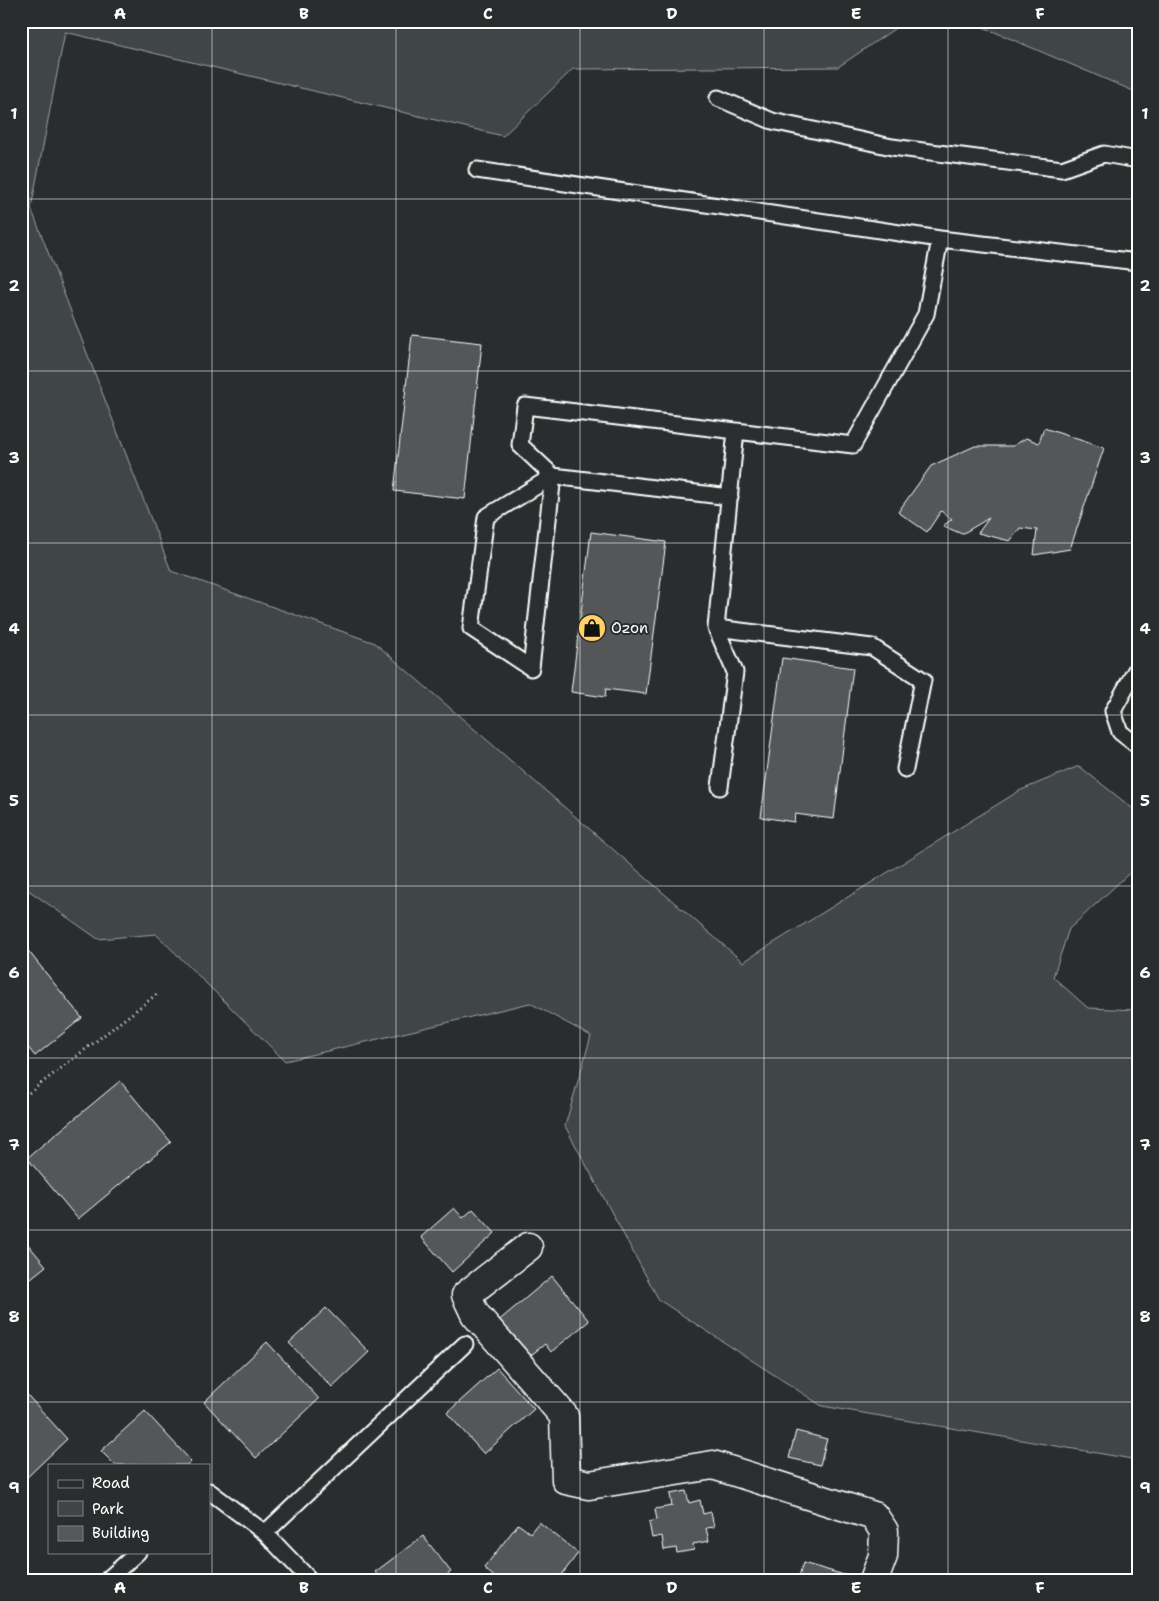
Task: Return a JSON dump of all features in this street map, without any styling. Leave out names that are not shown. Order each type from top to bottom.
[{"type":"street","points":[[528,1247],[466,1295],[475,1314],[564,1416],[566,1480],[589,1485],[713,1465],[874,1516],[884,1531],[883,1556],[874,1580]]},
{"type":"lane","points":[[718,98],[772,121],[892,147],[1062,169],[1104,154],[1138,160]]},
{"type":"lane","points":[[477,170],[940,238],[1138,262]]},
{"type":"lane","points":[[730,497],[553,476],[520,445],[525,406],[853,444],[926,314],[940,238]]},
{"type":"lane","points":[[720,788],[735,672],[716,628],[736,431]]},
{"type":"lane","points":[[553,476],[552,486],[531,668],[471,628],[486,517],[553,476]]},
{"type":"lane","points":[[716,628],[872,647],[923,680],[905,769]]},
{"type":"lane","points":[[1138,666],[1113,710],[1120,732],[1138,746]]},
{"type":"lane","points":[[265,1533],[465,1344]]},
{"type":"lane","points":[[210,1492],[265,1533],[310,1580]]},
{"type":"lane","points":[[107,1580],[136,1554]]},
{"type":"path","points":[[21,1098],[157,994]]},
{"type":"green space","points":[[21,21],[906,21],[838,67],[573,69],[503,136],[65,32],[31,208],[171,571],[375,643],[743,962],[1019,791],[1079,766],[1137,812],[1138,865],[1069,929],[1053,977],[1088,1008],[1138,1010],[1138,1460],[822,1406],[659,1300],[565,1126],[591,1036],[530,1003],[285,1061],[156,934],[98,939],[21,885]]},
{"type":"green space","points":[[969,21],[1138,21],[1138,93]]},
{"type":"building","points":[[412,335],[482,343],[465,499],[394,491]]},
{"type":"building","points":[[1044,428],[1104,448],[1070,549],[1034,555],[1037,530],[1020,528],[1010,541],[978,533],[989,518],[962,534],[943,526],[952,519],[941,511],[927,532],[898,512],[931,466],[975,446],[1013,446],[1026,438],[1039,443]]},
{"type":"building","points":[[591,532],[666,542],[646,694],[606,689],[605,697],[571,692]]},
{"type":"building","points":[[782,658],[853,668],[834,819],[795,814],[794,822],[761,817]]},
{"type":"building","points":[[21,942],[82,1018],[35,1056],[21,1039]]},
{"type":"building","points":[[120,1081],[171,1142],[78,1219],[27,1158]]},
{"type":"building","points":[[454,1208],[463,1218],[473,1209],[495,1233],[452,1272],[421,1237]]},
{"type":"building","points":[[21,1236],[46,1266],[21,1286]]},
{"type":"building","points":[[552,1276],[589,1321],[551,1352],[545,1344],[526,1359],[496,1323]]},
{"type":"building","points":[[326,1308],[369,1352],[332,1387],[289,1343]]},
{"type":"building","points":[[267,1342],[319,1399],[256,1458],[204,1402]]},
{"type":"building","points":[[497,1368],[534,1409],[484,1454],[447,1413]]},
{"type":"building","points":[[21,1388],[67,1439],[21,1483]]},
{"type":"building","points":[[145,1411],[191,1461],[188,1464],[114,1464],[101,1451]]},
{"type":"building","points":[[796,1431],[827,1439],[820,1465],[789,1458]]},
{"type":"building","points":[[686,1491],[689,1503],[700,1500],[703,1514],[711,1512],[714,1527],[706,1528],[709,1541],[693,1544],[694,1550],[677,1553],[676,1548],[664,1550],[662,1536],[652,1538],[649,1522],[657,1520],[655,1509],[672,1506],[670,1494]]},
{"type":"building","points":[[539,1522],[578,1553],[558,1580],[498,1580],[484,1568],[518,1524],[530,1533]]},
{"type":"building","points":[[423,1536],[451,1572],[440,1580],[381,1580],[375,1572]]},
{"type":"building","points":[[803,1563],[858,1579],[798,1580]]},
{"type":"place","name":"Ozon","points":[[592,628]]}]
